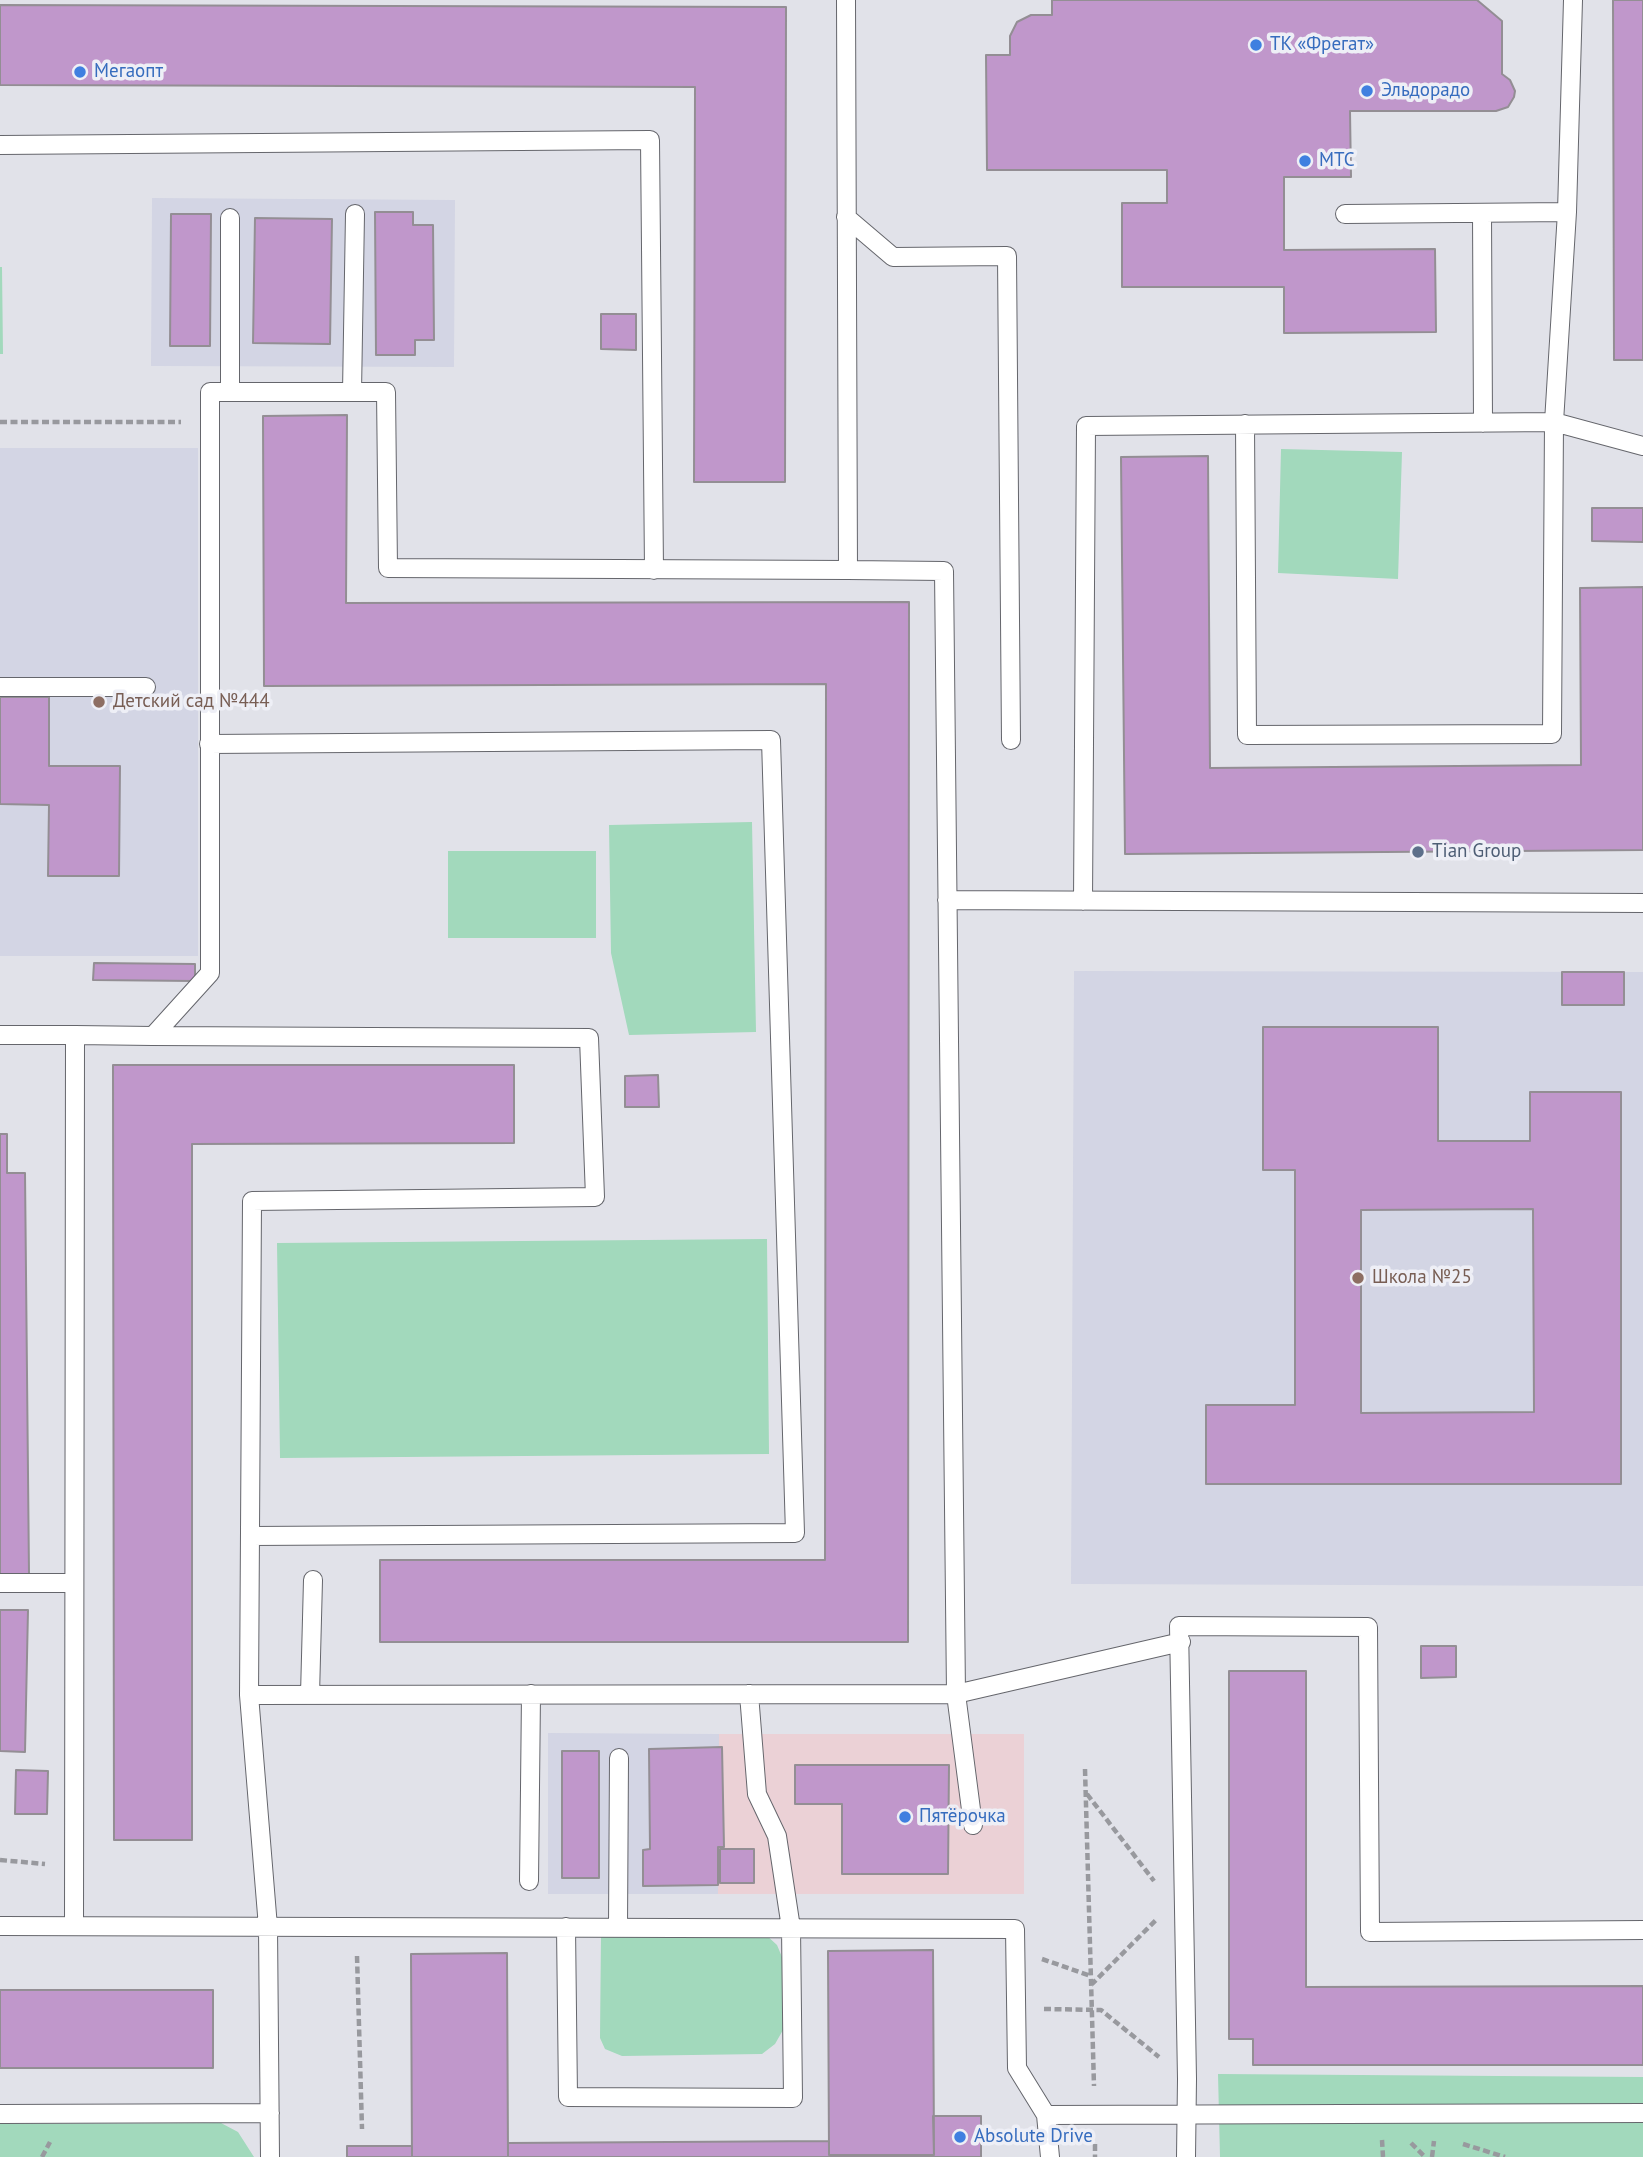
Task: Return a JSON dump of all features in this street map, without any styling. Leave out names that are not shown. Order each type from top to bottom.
[{"type":"lane","points":[[846,0],[848,570]]},
{"type":"lane","points":[[1245,425],[1247,735],[1552,734],[1555,422],[1567,212],[1573,0]]},
{"type":"lane","points":[[0,145],[650,140],[654,569]]},
{"type":"lane","points":[[1345,214],[1567,212]]},
{"type":"lane","points":[[1482,213],[1483,422]]},
{"type":"lane","points":[[352,392],[355,214]]},
{"type":"lane","points":[[846,217],[893,257],[1007,256],[1011,740]]},
{"type":"lane","points":[[230,218],[230,392]]},
{"type":"lane","points":[[153,1036],[210,973],[210,392],[386,392],[388,568],[944,571],[956,1694],[973,1825]]},
{"type":"lane","points":[[1083,901],[1086,426],[1555,422],[1643,446]]},
{"type":"lane","points":[[0,687],[146,687]]},
{"type":"lane","points":[[209,744],[771,740],[795,1533],[250,1536]]},
{"type":"lane","points":[[947,900],[1643,903]]},
{"type":"lane","points":[[0,1035],[589,1038],[595,1197],[252,1201],[249,1695],[268,1927],[270,2157]]},
{"type":"lane","points":[[74,1926],[75,1035]]},
{"type":"lane","points":[[310,1695],[313,1580]]},
{"type":"lane","points":[[0,1583],[74,1583]]},
{"type":"lane","points":[[1186,2157],[1187,2079],[1178,1901],[1179,1626],[1368,1627],[1370,1932],[1643,1930]]},
{"type":"lane","points":[[249,1695],[956,1694],[1181,1642]]},
{"type":"lane","points":[[529,1881],[531,1694]]},
{"type":"lane","points":[[566,1927],[568,2098],[793,2098],[791,1928],[777,1836],[757,1794],[749,1694]]},
{"type":"lane","points":[[618,1927],[619,1758]]},
{"type":"lane","points":[[0,1926],[1015,1928],[1017,2068],[1046,2115],[1050,2157]]},
{"type":"lane","points":[[0,2114],[270,2113]]},
{"type":"lane","points":[[1046,2115],[1643,2113]]},
{"type":"path","points":[[0,422],[210,422]]},
{"type":"path","points":[[1085,1769],[1095,2157]]},
{"type":"path","points":[[1086,1792],[1178,1901],[1091,1985]]},
{"type":"path","points":[[0,1860],[74,1867]]},
{"type":"path","points":[[357,1927],[362,2129]]},
{"type":"path","points":[[1015,1949],[1091,1976]]},
{"type":"path","points":[[1016,2008],[1101,2010],[1187,2079]]},
{"type":"path","points":[[1432,2157],[1435,2136]]},
{"type":"shaded area","points":[[152,198],[455,200],[454,367],[151,366]]},
{"type":"shaded area","name":"Детский сад №444","points":[[0,448],[198,448],[198,956],[0,956]]},
{"type":"shaded area","name":"Школа №25","points":[[1074,971],[1643,972],[1643,1586],[1071,1584]]},
{"type":"shaded area","points":[[548,1733],[719,1734],[718,1894],[548,1894]]},
{"type":"shaded area","points":[[719,1734],[1024,1734],[1024,1894],[718,1894]]},
{"type":"green space","points":[[2,267],[3,354],[0,354]]},
{"type":"green space","points":[[1281,449],[1402,452],[1398,579],[1278,573]]},
{"type":"green space","points":[[752,822],[756,1032],[629,1035],[611,953],[609,825]]},
{"type":"green space","points":[[448,851],[596,851],[596,938],[448,938]]},
{"type":"green space","points":[[767,1239],[769,1454],[280,1458],[277,1243]]},
{"type":"green space","points":[[601,1934],[765,1934],[777,1945],[782,1957],[783,2030],[775,2044],[762,2054],[622,2056],[605,2049],[600,2038]]},
{"type":"green space","points":[[1218,2074],[1643,2077],[1643,2157],[1220,2157]]},
{"type":"green space","points":[[221,2123],[238,2132],[254,2157],[0,2157],[0,2124]]},
{"type":"building","points":[[1052,0],[1477,0],[1502,21],[1502,74],[1510,80],[1515,91],[1508,107],[1496,111],[1350,111],[1351,177],[1284,177],[1284,250],[1435,249],[1436,332],[1284,333],[1284,287],[1122,287],[1122,203],[1167,203],[1167,170],[987,170],[986,55],[1010,55],[1010,36],[1017,22],[1031,15],[1052,15]]},
{"type":"building","points":[[1613,0],[1643,0],[1643,360],[1614,360]]},
{"type":"building","points":[[0,5],[786,7],[785,482],[694,482],[695,87],[0,85]]},
{"type":"building","points":[[375,212],[413,212],[413,225],[433,225],[434,340],[415,340],[415,355],[376,355]]},
{"type":"building","points":[[171,214],[211,214],[210,346],[170,346]]},
{"type":"building","points":[[255,218],[332,219],[330,344],[253,343]]},
{"type":"building","points":[[601,314],[636,314],[636,350],[601,349]]},
{"type":"building","points":[[347,415],[346,603],[909,602],[908,1642],[380,1642],[380,1560],[825,1560],[826,684],[264,686],[263,416]]},
{"type":"building","points":[[1208,456],[1210,768],[1581,765],[1580,588],[1643,587],[1643,850],[1125,854],[1121,457]]},
{"type":"building","points":[[1592,508],[1643,508],[1643,542],[1592,541]]},
{"type":"building","points":[[0,697],[49,697],[49,766],[120,766],[119,876],[48,876],[49,805],[0,804]]},
{"type":"building","points":[[94,963],[195,964],[195,981],[93,980]]},
{"type":"building","points":[[1562,972],[1624,972],[1624,1005],[1562,1005]]},
{"type":"building","points":[[1263,1027],[1438,1027],[1438,1141],[1530,1141],[1530,1092],[1621,1092],[1621,1484],[1206,1484],[1206,1405],[1295,1405],[1295,1170],[1263,1170]],"holes":[[[1533,1209],[1534,1412],[1361,1413],[1361,1210]]]},
{"type":"building","points":[[113,1065],[514,1065],[514,1143],[192,1144],[192,1840],[114,1840]]},
{"type":"building","points":[[658,1075],[659,1107],[625,1107],[625,1076]]},
{"type":"building","points":[[0,1134],[7,1134],[7,1173],[25,1173],[29,1574],[0,1574]]},
{"type":"building","points":[[0,1610],[28,1610],[25,1752],[0,1751]]},
{"type":"building","points":[[1421,1646],[1456,1646],[1456,1677],[1421,1678]]},
{"type":"building","points":[[1229,1671],[1306,1671],[1306,1987],[1643,1986],[1643,2065],[1253,2065],[1253,2039],[1229,2039]]},
{"type":"building","points":[[722,1747],[724,1847],[718,1847],[718,1885],[643,1886],[643,1850],[650,1849],[649,1749]]},
{"type":"building","points":[[562,1751],[599,1751],[599,1878],[562,1878]]},
{"type":"building","points":[[795,1765],[949,1765],[948,1874],[842,1874],[842,1804],[795,1804]]},
{"type":"building","points":[[16,1770],[48,1771],[47,1814],[15,1814]]},
{"type":"building","points":[[720,1849],[754,1849],[754,1883],[720,1883]]},
{"type":"building","points":[[933,1950],[934,2155],[829,2155],[828,1951]]},
{"type":"building","points":[[507,1953],[508,2157],[412,2157],[411,1954]]},
{"type":"building","points":[[0,1990],[213,1990],[213,2068],[0,2068]]},
{"type":"building","points":[[933,2116],[981,2116],[981,2157],[508,2157],[508,2143],[829,2141],[829,2155],[934,2155]]},
{"type":"building","points":[[347,2146],[412,2146],[412,2157],[347,2157]]},
{"type":"place","name":"ТК «Фрегат»","points":[[1256,45]]},
{"type":"place","name":"Мегаопт","points":[[80,72]]},
{"type":"place","name":"Эльдорадо","points":[[1367,91]]},
{"type":"place","name":"МТС","points":[[1305,161]]},
{"type":"place","name":"Детский сад №444","points":[[99,702]]},
{"type":"place","name":"Tian Group","points":[[1418,852]]},
{"type":"place","name":"Школа №25","points":[[1358,1278]]},
{"type":"place","name":"Пятёрочка","points":[[905,1817]]},
{"type":"place","name":"Absolute Drive","points":[[960,2137]]}]
